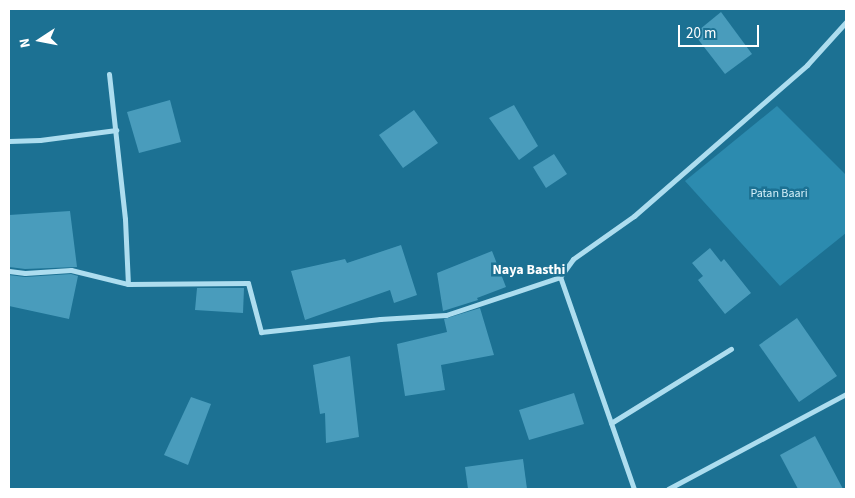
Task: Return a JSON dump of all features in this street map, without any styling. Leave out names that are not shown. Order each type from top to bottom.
[{"type":"street","points":[[9,271],[25,273],[70,270],[128,284],[248,283],[261,332],[380,319],[446,315],[560,277],[573,259],[634,216],[807,65],[846,22]]},
{"type":"street","points":[[109,74],[125,219],[128,284]]},
{"type":"street","points":[[9,141],[40,140],[116,130]]},
{"type":"street","points":[[560,277],[634,489]]},
{"type":"street","points":[[611,423],[731,349]]},
{"type":"street","points":[[668,489],[846,394]]},
{"type":"green space","name":"Patan Baari","points":[[777,106],[846,175],[846,233],[780,286],[685,181]]},
{"type":"building","points":[[721,12],[752,54],[725,74],[694,34]]},
{"type":"building","points":[[170,100],[181,142],[139,153],[127,112]]},
{"type":"building","points":[[514,105],[538,146],[519,160],[489,118]]},
{"type":"building","points":[[414,110],[438,143],[403,168],[379,135]]},
{"type":"building","points":[[554,154],[567,174],[546,188],[533,167]]},
{"type":"building","points":[[70,211],[77,267],[25,269],[9,267],[9,215]]},
{"type":"building","points":[[401,245],[417,295],[394,303],[390,290],[305,320],[291,271],[345,259],[347,263]]},
{"type":"building","points":[[710,248],[721,262],[724,259],[751,293],[725,314],[698,280],[703,276],[692,263]]},
{"type":"building","points":[[492,251],[506,287],[477,298],[478,300],[443,311],[437,273]]},
{"type":"building","points":[[71,274],[78,276],[69,319],[9,306],[9,275],[25,277]]},
{"type":"building","points":[[197,288],[244,288],[243,313],[195,310]]},
{"type":"building","points":[[480,308],[494,355],[441,365],[445,390],[405,396],[397,344],[447,332],[444,319]]},
{"type":"building","points":[[797,318],[837,376],[799,402],[759,345]]},
{"type":"building","points":[[350,356],[359,437],[326,443],[325,413],[320,414],[313,365]]},
{"type":"building","points":[[574,393],[584,424],[529,440],[519,410]]},
{"type":"building","points":[[191,397],[211,404],[188,465],[164,455]]},
{"type":"building","points":[[815,436],[843,489],[798,489],[780,455]]},
{"type":"building","points":[[523,459],[527,489],[468,489],[465,467]]},
{"type":"district","name":"Naya Basthi","points":[[529,270]]}]
